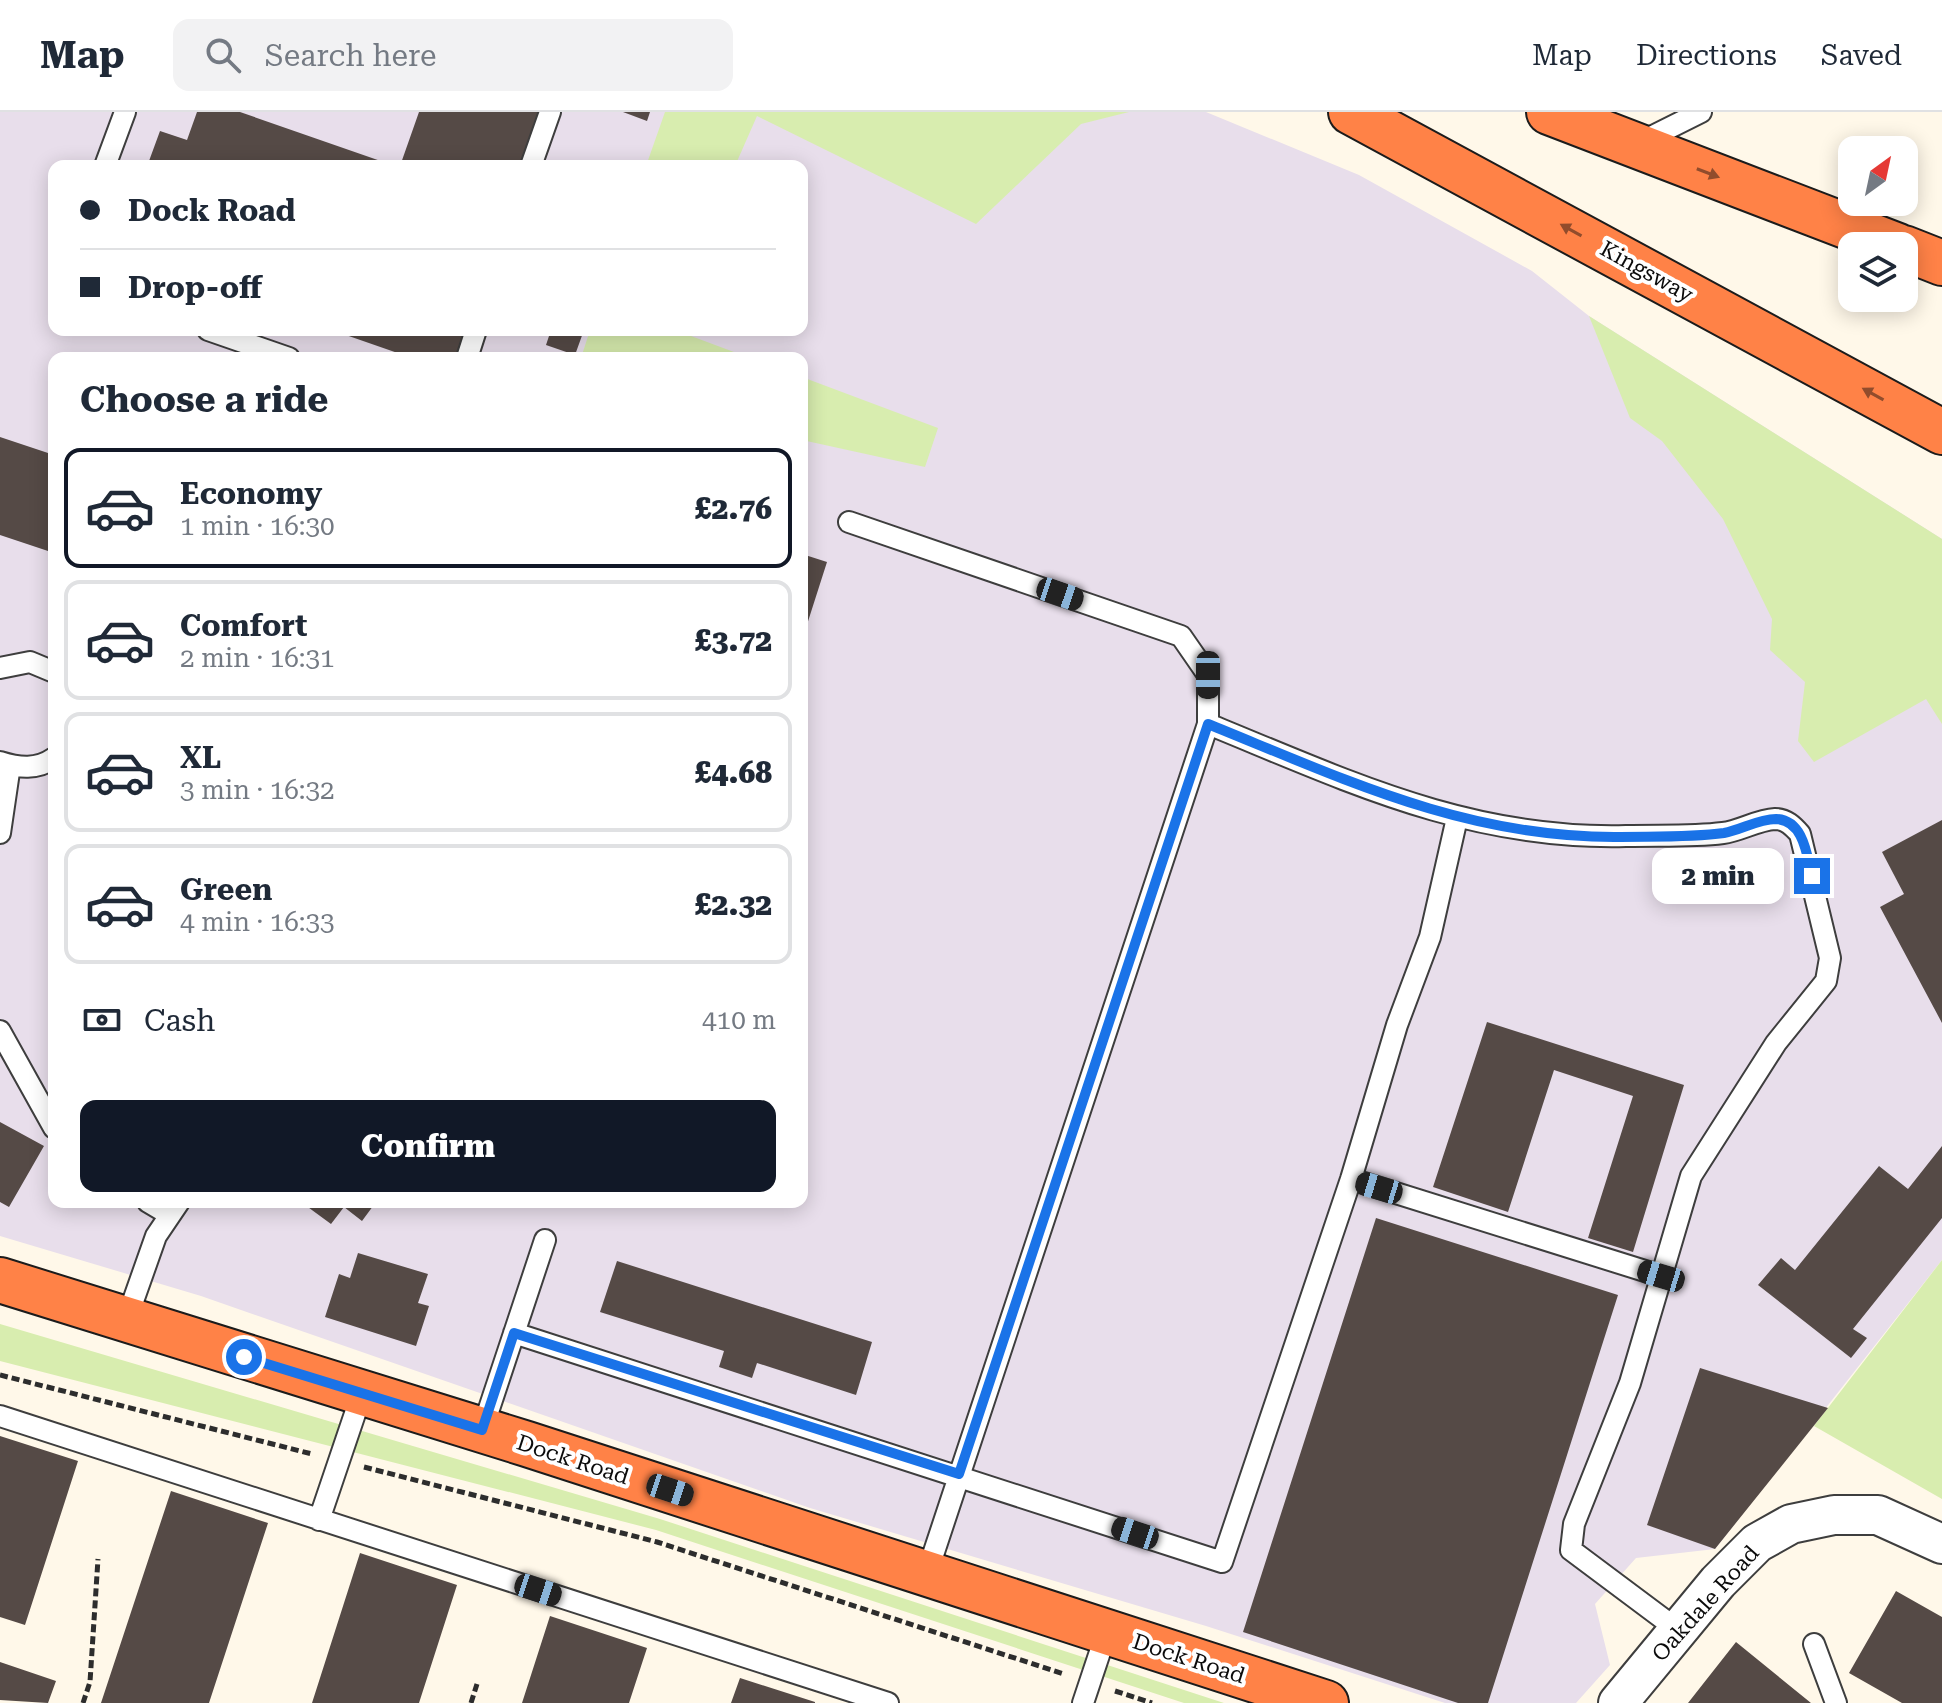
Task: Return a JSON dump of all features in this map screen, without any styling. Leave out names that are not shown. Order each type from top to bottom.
[{"type":"highway","points":[[1317,112],[1432,155]]},
{"type":"highway","name":"Kingsway","points":[[1351,112],[1942,432]]},
{"type":"highway","points":[[1549,112],[1862,232]]},
{"type":"highway","points":[[1918,254],[1942,263]]},
{"type":"highway","name":"Dock Road","points":[[0,1280],[482,1430],[1326,1703]]},
{"type":"street","name":"Oakdale Road","points":[[1618,1703],[1678,1630],[1757,1543],[1791,1524],[1834,1515],[1878,1515],[1942,1544]]},
{"type":"lane","points":[[107,160],[125,112]]},
{"type":"lane","points":[[533,160],[550,112]]},
{"type":"lane","points":[[1635,145],[1701,112]]},
{"type":"lane","points":[[225,336],[272,352]]},
{"type":"lane","points":[[849,522],[1181,636],[1208,675],[1208,724],[927,1573]]},
{"type":"lane","points":[[0,668],[30,662],[48,670]]},
{"type":"lane","points":[[1208,724],[1408,805],[1497,828],[1611,837],[1726,833],[1777,819],[1790,823],[1800,834],[1830,958],[1826,981],[1776,1043],[1691,1176],[1630,1383],[1574,1524],[1571,1550],[1678,1630]]},
{"type":"lane","points":[[0,833],[5,763],[33,767],[48,761]]},
{"type":"lane","points":[[514,1333],[959,1474],[1222,1562],[1351,1179],[1397,1025],[1430,937],[1457,818]]},
{"type":"lane","points":[[0,1031],[48,1117]]},
{"type":"lane","points":[[1351,1179],[1661,1276]]},
{"type":"lane","points":[[126,1321],[156,1236],[174,1209]]},
{"type":"lane","points":[[482,1430],[545,1240]]},
{"type":"lane","points":[[319,1520],[362,1393]]},
{"type":"lane","points":[[0,1416],[888,1703]]},
{"type":"lane","points":[[1083,1703],[1107,1631]]},
{"type":"lane","points":[[1814,1644],[1822,1674],[1836,1703]]},
{"type":"path","points":[[0,1375],[657,1542],[1152,1703]]},
{"type":"path","points":[[83,1703],[90,1682],[98,1559]]},
{"type":"path","points":[[471,1703],[477,1684]]},
{"type":"shaded area","points":[[0,112],[1206,112],[1359,175],[1532,271],[1589,316],[1942,539],[1942,1260],[1715,1549],[1636,1558],[1595,1604],[1610,1665],[1576,1703],[1445,1703],[1206,1626],[810,1508],[201,1296],[0,1236]]},
{"type":"green space","points":[[665,112],[1129,112],[1081,124],[976,224],[757,116],[738,160],[648,160]]},
{"type":"green space","points":[[1589,316],[1942,539],[1942,724],[1926,699],[1814,762],[1798,741],[1805,682],[1770,650],[1772,619],[1723,519],[1662,441],[1630,418]]},
{"type":"green space","points":[[588,336],[691,336],[734,352],[583,352]]},
{"type":"green space","points":[[808,379],[938,428],[925,467],[808,441]]},
{"type":"green space","points":[[1942,1260],[1942,1499],[1814,1426]]},
{"type":"green space","points":[[0,1324],[660,1519],[1224,1703],[1184,1703],[656,1530],[0,1361]]},
{"type":"building","points":[[197,112],[240,112],[378,160],[149,160],[160,131],[187,140]]},
{"type":"building","points":[[419,112],[540,112],[524,160],[402,160]]},
{"type":"building","points":[[623,112],[650,112],[647,121]]},
{"type":"building","points":[[349,336],[463,336],[458,352],[395,352]]},
{"type":"building","points":[[549,336],[582,336],[576,352],[546,345]]},
{"type":"building","points":[[0,437],[48,453],[48,551],[0,535]]},
{"type":"building","points":[[808,556],[827,562],[808,621]]},
{"type":"building","points":[[1942,820],[1942,1023],[1880,907],[1904,894],[1882,852]]},
{"type":"building","points":[[1487,1022],[1684,1085],[1633,1252],[1588,1238],[1633,1096],[1554,1070],[1508,1212],[1433,1187]]},
{"type":"building","points":[[0,1122],[44,1146],[9,1207],[0,1202]]},
{"type":"building","points":[[1942,1146],[1942,1218],[1853,1329],[1867,1338],[1851,1358],[1758,1285],[1781,1258],[1795,1270],[1879,1166],[1908,1189]]},
{"type":"building","points":[[309,1208],[343,1208],[331,1224]]},
{"type":"building","points":[[345,1208],[372,1208],[362,1221]]},
{"type":"building","points":[[1376,1218],[1618,1295],[1488,1703],[1458,1703],[1243,1632]]},
{"type":"building","points":[[358,1253],[428,1274],[418,1303],[429,1306],[416,1346],[325,1317],[339,1274],[350,1278]]},
{"type":"building","points":[[617,1261],[872,1342],[856,1395],[757,1363],[752,1378],[719,1367],[724,1351],[600,1312]]},
{"type":"building","points":[[1700,1368],[1828,1408],[1715,1549],[1647,1525]]},
{"type":"building","points":[[0,1436],[78,1461],[25,1625],[0,1617]]},
{"type":"building","points":[[171,1491],[268,1523],[209,1703],[101,1703]]},
{"type":"building","points":[[360,1553],[457,1585],[419,1703],[312,1703]]},
{"type":"building","points":[[1896,1591],[1942,1617],[1942,1703],[1902,1703],[1849,1673]]},
{"type":"building","points":[[550,1616],[647,1648],[629,1703],[522,1703]]},
{"type":"building","points":[[1736,1642],[1811,1703],[1688,1703]]},
{"type":"building","points":[[0,1662],[56,1681],[48,1703],[0,1700]]},
{"type":"building","points":[[740,1678],[815,1702],[815,1703],[731,1703]]},
{"type":"route","points":[[244,1357],[482,1430],[514,1333],[959,1474],[1208,724],[1408,805],[1497,828],[1611,837],[1726,833],[1777,819],[1790,823],[1800,834],[1812,876]]}]
